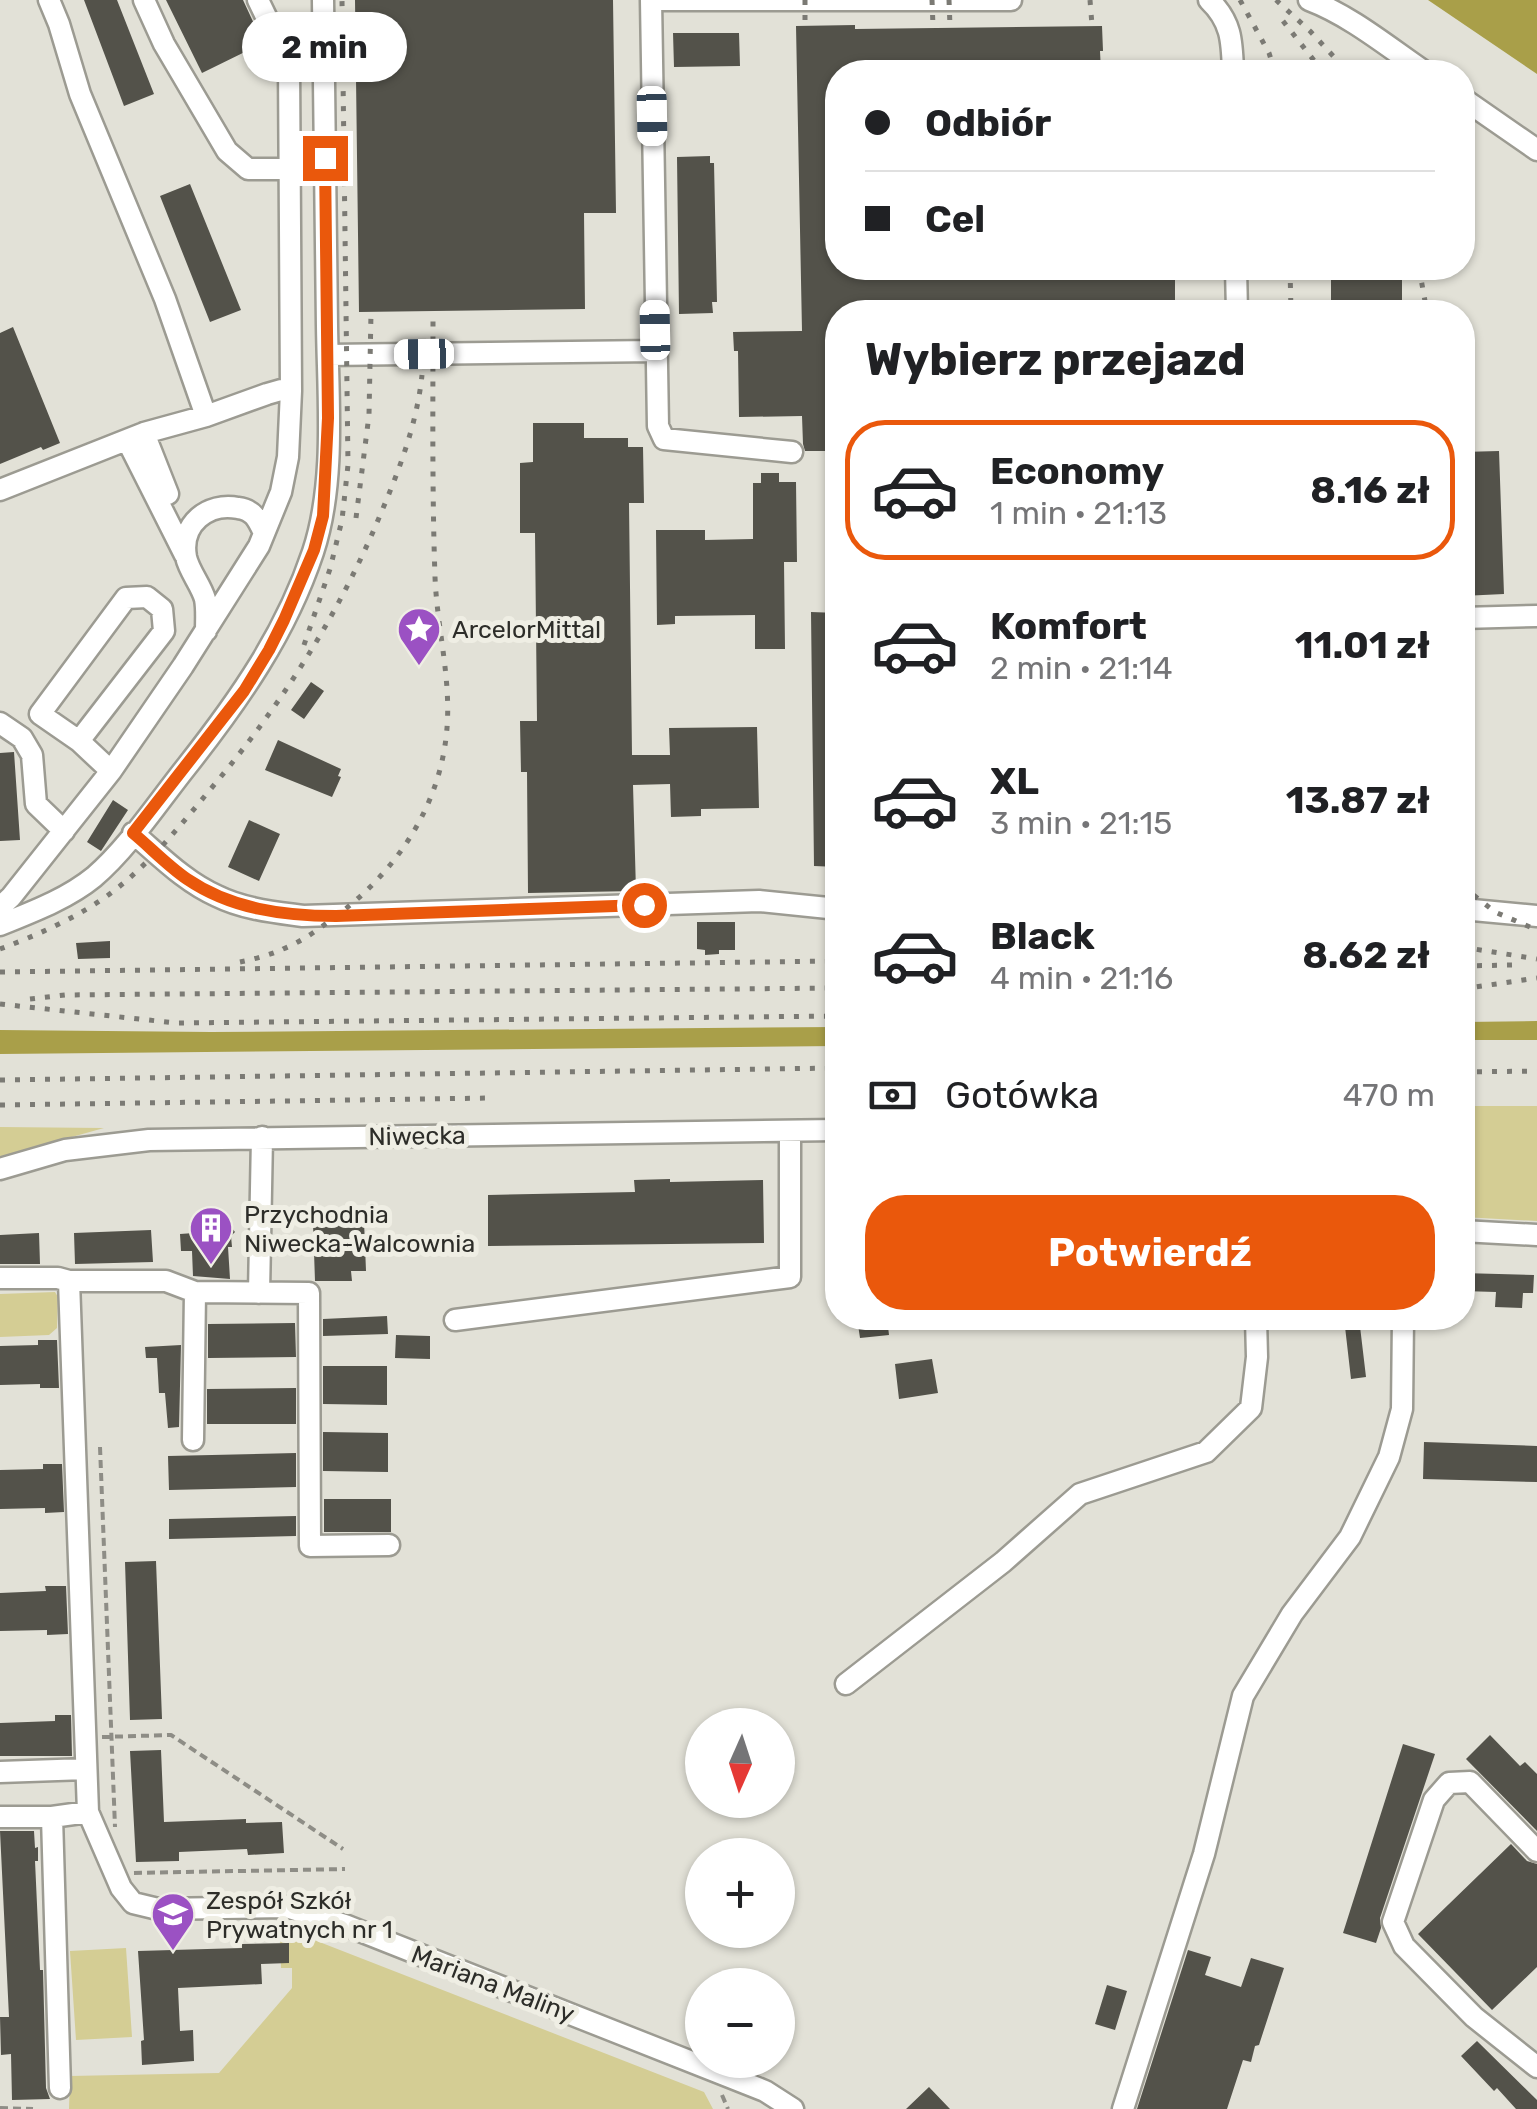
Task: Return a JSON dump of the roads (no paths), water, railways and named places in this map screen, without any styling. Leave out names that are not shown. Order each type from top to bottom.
[{"type":"street","points":[[49,0],[80,94],[165,298],[206,416]]},
{"type":"street","points":[[144,0],[164,44],[227,150],[248,169],[291,169]]},
{"type":"street","points":[[0,907],[111,771],[258,546],[281,492],[288,457],[292,391],[289,64],[258,0]]},
{"type":"street","points":[[0,925],[68,894],[94,877],[133,833],[244,691],[269,650],[314,550],[323,516],[328,418],[322,0]]},
{"type":"street","points":[[792,452],[664,439],[658,426],[651,0],[1010,0]]},
{"type":"street","points":[[1208,0],[1221,11],[1227,24],[1232,60]]},
{"type":"street","points":[[1309,0],[1407,60]]},
{"type":"street","points":[[1475,107],[1537,150]]},
{"type":"street","points":[[328,354],[655,351]]},
{"type":"street","points":[[0,490],[135,436],[267,394],[292,391]]},
{"type":"street","points":[[135,436],[186,547],[204,598],[206,630]]},
{"type":"street","points":[[186,547],[194,522],[205,511],[224,506],[243,508],[256,515],[264,533]]},
{"type":"street","points":[[80,741],[164,631],[162,609],[148,597],[126,598],[40,714],[80,741],[111,771]]},
{"type":"street","points":[[1475,618],[1537,616]]},
{"type":"street","points":[[0,723],[22,738],[32,755],[36,804],[64,831]]},
{"type":"street","points":[[133,833],[186,878],[217,897],[303,916],[759,901],[825,908]]},
{"type":"street","points":[[1475,910],[1537,916]]},
{"type":"street","name":"Niwecka","points":[[0,1169],[65,1150],[149,1140],[825,1130]]},
{"type":"street","points":[[455,1320],[790,1277],[790,1131]]},
{"type":"street","points":[[260,1293],[262,1138]]},
{"type":"street","points":[[1475,1232],[1537,1234]]},
{"type":"street","points":[[0,1278],[166,1281],[196,1292],[310,1293],[310,1546],[389,1545]]},
{"type":"street","points":[[0,1816],[52,1817],[88,1812],[69,1281]]},
{"type":"street","points":[[194,1440],[196,1292]]},
{"type":"street","points":[[846,1684],[1003,1562],[1080,1494],[1206,1452],[1251,1408],[1256,1330]]},
{"type":"street","points":[[1123,2109],[1204,1854],[1243,1696],[1292,1614],[1350,1537],[1389,1457],[1402,1409],[1403,1330]]},
{"type":"street","points":[[0,1772],[86,1768]]},
{"type":"street","points":[[1537,1850],[1470,1782],[1449,1782],[1434,1800],[1393,1922],[1404,1946],[1474,2017],[1537,2067]]},
{"type":"street","name":"Mariana Maliny","points":[[88,1812],[121,1888],[133,1903],[158,1909],[286,1907],[345,1926],[765,2091],[793,2109]]},
{"type":"street","points":[[52,1817],[60,2088]]},
{"type":"railway","points":[[304,645],[342,520],[348,465],[342,0]]},
{"type":"railway","points":[[805,0],[805,27]]},
{"type":"railway","points":[[932,0],[933,26]]},
{"type":"railway","points":[[949,0],[950,26]]},
{"type":"railway","points":[[1090,0],[1092,25]]},
{"type":"railway","points":[[1240,0],[1271,60]]},
{"type":"railway","points":[[1276,0],[1337,60]]},
{"type":"railway","points":[[1283,21],[1314,60]]},
{"type":"railway","points":[[1290,280],[1291,300]]},
{"type":"railway","points":[[1421,280],[1425,300]]},
{"type":"railway","points":[[356,518],[369,415],[371,313]]},
{"type":"railway","points":[[240,962],[296,943],[357,899],[412,835],[436,784],[448,709],[435,577],[433,319]]},
{"type":"railway","points":[[0,949],[75,916],[128,879],[176,830],[260,726],[327,624],[364,551],[407,445],[422,375]]},
{"type":"railway","points":[[1475,896],[1495,912],[1537,930]]},
{"type":"railway","points":[[1475,949],[1537,959]]},
{"type":"railway","points":[[0,972],[825,961]]},
{"type":"railway","points":[[1475,966],[1512,965]]},
{"type":"railway","points":[[1475,987],[1537,978]]},
{"type":"railway","points":[[30,999],[65,995],[825,988]]},
{"type":"railway","points":[[0,1004],[176,1023],[825,1016]]},
{"type":"railway","points":[[0,1080],[825,1068]]},
{"type":"railway","points":[[1475,1072],[1537,1071]]},
{"type":"railway","points":[[0,1105],[493,1098]]},
{"type":"place","name":"ArcelorMittal","points":[[419,667]]},
{"type":"place","name":"Przychodnia Niwecka-Walcownia","points":[[211,1266]]},
{"type":"place","name":"Zespół Szkół Prywatnych nr 1","points":[[173,1952]]}]
